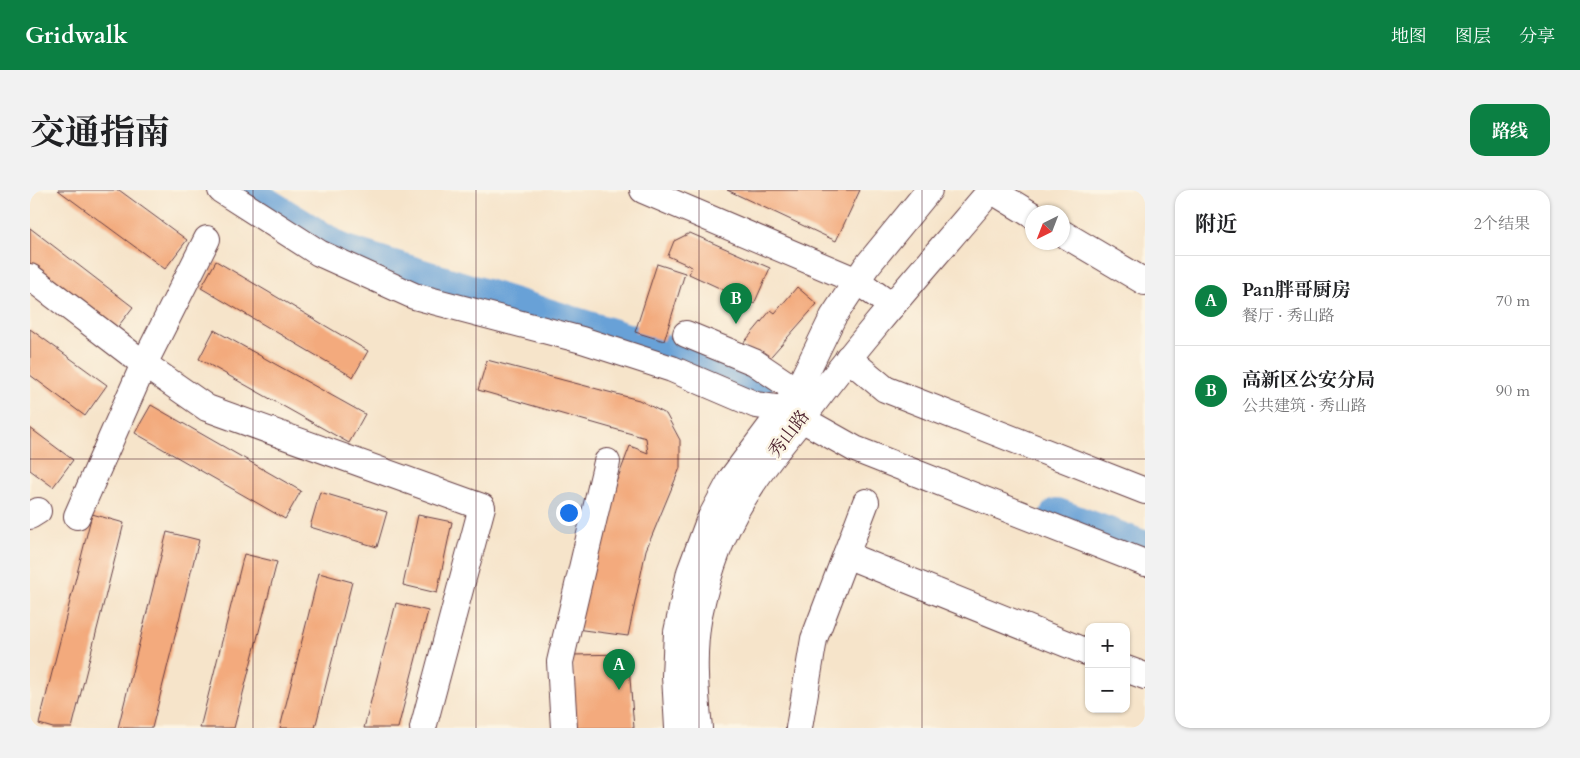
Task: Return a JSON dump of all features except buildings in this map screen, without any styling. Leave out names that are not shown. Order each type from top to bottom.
[{"type":"street","points":[[221,190],[319,253],[414,296],[582,340],[672,369],[756,405],[794,407]]},
{"type":"street","points":[[644,190],[857,281],[892,306]]},
{"type":"street","points":[[794,407],[832,317],[857,281],[929,190]]},
{"type":"street","points":[[992,190],[1025,211]]},
{"type":"street","name":"秀山路","points":[[678,728],[675,676],[677,632],[685,590],[696,554],[709,521],[724,491],[750,452],[794,407],[848,358],[992,190]]},
{"type":"street","points":[[1070,238],[1145,282]]},
{"type":"street","points":[[77,516],[144,364],[207,239]]},
{"type":"street","points":[[30,277],[144,364],[207,408],[482,507],[423,728]]},
{"type":"street","points":[[686,334],[754,362],[794,407],[855,449],[1143,557]]},
{"type":"street","points":[[848,358],[885,389],[1145,491]]},
{"type":"street","name":"秀山路","points":[[699,728],[695,676],[696,634],[714,560],[741,501],[766,464],[794,407]]},
{"type":"street","points":[[564,728],[560,662],[607,462]]},
{"type":"street","points":[[799,728],[814,639],[866,502]]},
{"type":"street","points":[[846,555],[1085,651]]},
{"type":"street","points":[[1130,670],[1145,676]]},
{"type":"waterway","points":[[256,198],[342,251],[659,350],[756,386]]},
{"type":"waterway","points":[[1057,515],[1145,548]]},
{"type":"place","name":"高新区公安分局","points":[[736,324]]},
{"type":"place","name":"Pan胖哥厨房","points":[[619,690]]}]
